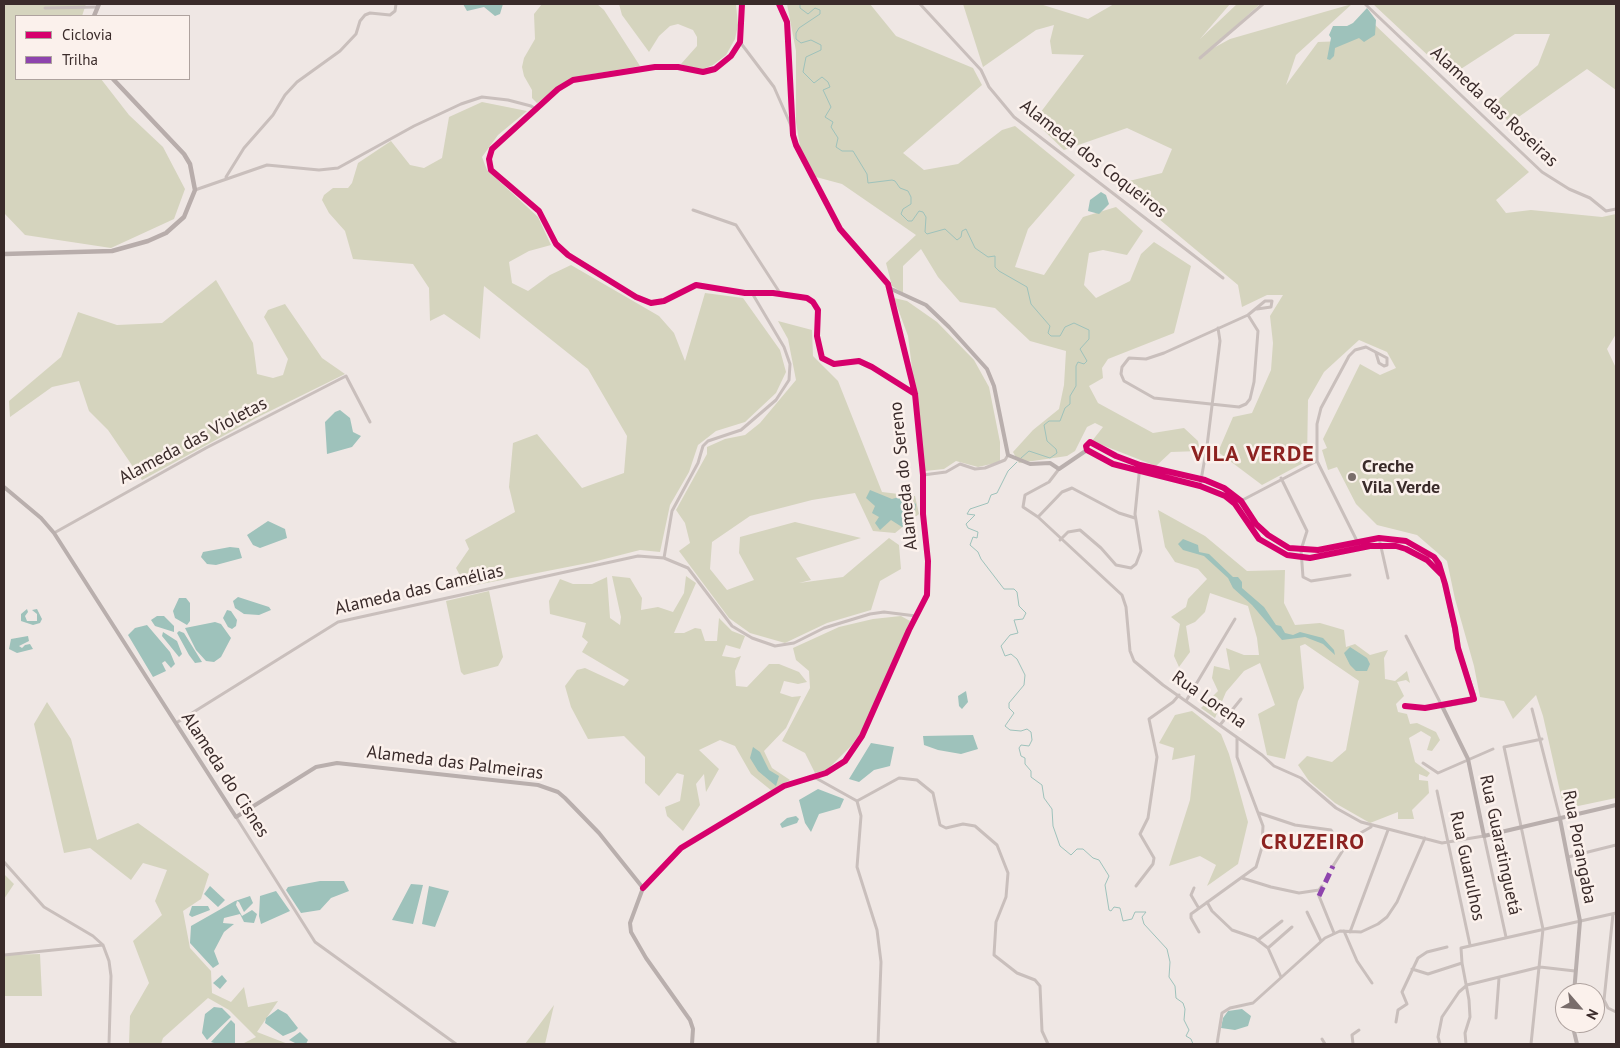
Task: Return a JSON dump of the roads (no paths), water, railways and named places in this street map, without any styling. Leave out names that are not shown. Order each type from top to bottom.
[{"type":"main road","points":[[4,254],[112,251],[148,241],[175,226],[189,208],[195,190],[194,173],[184,154],[114,80]]},
{"type":"street","points":[[226,177],[244,148],[274,115],[285,95],[296,82],[340,51],[356,34],[360,21],[365,15],[370,13],[390,15],[395,11],[396,4]]},
{"type":"street","points":[[742,4],[740,42],[774,86],[792,128]]},
{"type":"street","points":[[779,4],[786,22],[794,140],[801,158],[840,229],[874,265],[889,288],[915,394]]},
{"type":"street","name":"Alameda dos Coqueiros","points":[[920,4],[981,70],[989,86],[1014,116],[1223,278]]},
{"type":"street","points":[[1200,58],[1263,4]]},
{"type":"street","name":"Alameda das Roseiras","points":[[1365,4],[1542,172],[1568,189],[1590,198],[1606,210],[1616,209]]},
{"type":"street","points":[[45,8],[99,5]]},
{"type":"street","name":"Alameda do Sereno","points":[[643,888],[681,848],[784,786],[836,768],[853,751],[873,713],[909,630],[925,604],[928,587],[923,475],[915,394],[859,361],[849,361],[842,364],[828,363],[822,358],[819,350],[818,310],[813,302],[807,298],[696,285],[664,301],[651,303],[636,297],[568,255],[556,244],[539,211],[491,170],[489,160],[492,149],[558,89],[583,77],[669,66],[703,72],[711,71],[730,56],[740,42]]},
{"type":"street","points":[[195,190],[226,177],[267,165],[319,170],[338,168],[414,126],[482,97],[508,100],[531,106],[536,110]]},
{"type":"street","points":[[693,210],[736,225],[780,294]]},
{"type":"street","points":[[889,288],[926,305],[987,369],[994,386],[1008,455],[1005,460],[985,468],[975,469],[960,464],[946,472],[923,475]]},
{"type":"street","points":[[664,558],[672,512],[698,463],[703,446],[708,441],[741,430],[776,400],[789,380],[790,364],[784,347],[752,293]]},
{"type":"street","points":[[1248,315],[1257,325],[1258,331],[1254,382],[1250,399],[1239,407],[1154,398],[1124,381],[1121,374],[1122,367],[1129,358],[1146,359],[1164,354],[1248,315],[1265,301],[1272,301],[1271,307],[1257,309]]},
{"type":"street","points":[[1200,486],[1220,341],[1218,328]]},
{"type":"street","points":[[1357,549],[1357,541],[1316,461],[1315,449],[1319,413],[1349,356],[1355,350],[1363,347],[1387,358],[1387,365],[1380,365],[1376,353]]},
{"type":"street","name":"Alameda das Violetas","points":[[54,533],[206,448],[346,376],[370,422]]},
{"type":"street","points":[[1087,450],[1086,446],[1090,442],[1116,456],[1140,465],[1201,479],[1224,488],[1240,500],[1256,524],[1268,536],[1288,548],[1318,550],[1379,538],[1406,541],[1424,549],[1440,564],[1458,648],[1474,695],[1471,701],[1442,706],[1423,708],[1405,706]]},
{"type":"street","points":[[1008,455],[1026,463],[1050,463],[1059,469],[1087,450]]},
{"type":"street","points":[[1087,450],[1113,464],[1200,486],[1219,494],[1235,504],[1254,532],[1265,543],[1287,555],[1301,558],[1321,558],[1380,545],[1406,549],[1427,560],[1442,575]]},
{"type":"street","points":[[1235,504],[1316,461]]},
{"type":"street","points":[[1060,540],[1068,532],[1080,530],[1101,548],[1111,561],[1124,568],[1131,568],[1140,558],[1135,518],[1140,465]]},
{"type":"street","name":"Rua Lorena","points":[[1059,469],[1050,482],[1027,493],[1023,507],[1038,517],[1060,540],[1121,592],[1126,607],[1131,656],[1144,670],[1274,766],[1300,778],[1336,808],[1372,826],[1448,844]]},
{"type":"street","points":[[1281,478],[1305,525],[1306,531],[1301,550],[1301,573],[1306,580],[1321,580],[1350,575]]},
{"type":"street","name":"Alameda do Cisnes","points":[[4,487],[41,518],[54,533],[315,942],[456,1044]]},
{"type":"street","points":[[1038,517],[1062,492],[1072,488],[1119,513],[1135,518]]},
{"type":"street","points":[[1379,538],[1382,562],[1388,578]]},
{"type":"street","name":"Alameda das Camélias","points":[[176,723],[338,622],[638,556],[664,558],[688,568],[732,626],[752,638],[775,646],[794,643],[824,628],[870,614],[884,612],[918,616]]},
{"type":"street","points":[[1186,701],[1235,619]]},
{"type":"street","points":[[1406,636],[1442,706]]},
{"type":"street","points":[[1136,886],[1154,862],[1153,856],[1140,834],[1148,818],[1157,757],[1149,719],[1173,702],[1178,695]]},
{"type":"street","points":[[1220,725],[1241,699]]},
{"type":"street","name":"Rua Guaratinguetá","points":[[1442,706],[1468,759],[1506,937]]},
{"type":"street","name":"Rua Porangaba","points":[[1532,709],[1542,739],[1580,921],[1575,983]]},
{"type":"street","points":[[1199,932],[1190,916],[1198,907],[1256,867],[1262,847],[1263,826],[1237,757],[1237,737]]},
{"type":"street","points":[[1532,1044],[1543,929],[1504,747],[1542,739]]},
{"type":"street","points":[[1423,762],[1438,773],[1493,749]]},
{"type":"street","name":"Alameda das Palmeiras","points":[[236,817],[311,770],[325,764],[365,765],[538,785],[558,792],[571,803],[643,888]]},
{"type":"street","points":[[814,777],[857,801],[861,816],[857,867],[877,930],[881,956],[878,1044]]},
{"type":"street","points":[[857,801],[899,778],[917,780],[933,793],[940,825],[946,828],[964,824],[975,826],[996,845],[1008,873],[1006,897],[996,922],[994,955],[1017,973],[1035,980],[1040,986],[1042,1031],[1048,1044]]},
{"type":"street","name":"Rua Guarulhos","points":[[1437,791],[1470,945]]},
{"type":"street","points":[[1448,844],[1616,805]]},
{"type":"street","points":[[1259,813],[1295,825],[1330,830],[1339,842],[1345,846]]},
{"type":"street","points":[[1333,866],[1350,839],[1372,826]]},
{"type":"street","points":[[1350,932],[1388,830]]},
{"type":"street","points":[[1216,1044],[1222,1013],[1230,1008],[1253,1003],[1321,941],[1334,933],[1344,931],[1361,932],[1378,924],[1387,917],[1397,902],[1425,838]]},
{"type":"street","points":[[1568,857],[1616,845]]},
{"type":"street","points":[[4,862],[44,907],[92,936],[103,945],[109,961],[111,976],[108,1044]]},
{"type":"street","points":[[1242,878],[1299,893],[1319,890],[1322,886]]},
{"type":"street","points":[[643,888],[630,923],[631,932],[646,958],[690,1020],[693,1029],[692,1044]]},
{"type":"street","points":[[1194,888],[1191,895],[1198,907]]},
{"type":"street","points":[[1319,896],[1334,933]]},
{"type":"street","points":[[1207,902],[1212,911],[1232,930],[1258,940],[1268,948],[1281,977]]},
{"type":"street","points":[[1307,912],[1321,941]]},
{"type":"street","points":[[1466,1044],[1465,1033],[1470,1017],[1461,948],[1615,914],[1604,1000],[1608,1008],[1616,1012]]},
{"type":"street","points":[[1258,940],[1282,921]]},
{"type":"street","points":[[1268,948],[1292,928]]},
{"type":"street","points":[[1344,931],[1358,962],[1372,983]]},
{"type":"street","points":[[1611,940],[1616,939]]},
{"type":"street","points":[[4,955],[103,945]]},
{"type":"street","points":[[1396,1022],[1398,1010],[1407,1004],[1402,992],[1418,958],[1427,952],[1447,947]]},
{"type":"street","points":[[1412,969],[1428,974],[1462,963]]},
{"type":"street","points":[[1440,1044],[1438,1038],[1442,1017],[1459,992],[1467,985],[1540,967],[1576,971]]},
{"type":"street","points":[[1496,1018],[1499,978]]},
{"type":"street","points":[[1353,1044],[1352,1035],[1359,1030]]},
{"type":"street","points":[[1322,1039],[1325,1044]]},
{"type":"water","points":[[463,4],[503,4],[500,14],[495,16],[484,7],[467,11]]},
{"type":"water","points":[[1367,8],[1376,20],[1375,35],[1364,42],[1359,38],[1335,48],[1334,56],[1330,60],[1327,59],[1331,38],[1329,35],[1333,26],[1347,26],[1353,23]]},
{"type":"water","points":[[1101,192],[1106,195],[1109,204],[1099,214],[1088,211],[1090,200]]},
{"type":"water","points":[[340,410],[350,418],[353,432],[361,436],[352,447],[327,454],[325,422],[335,412]]},
{"type":"water","points":[[870,490],[892,499],[902,496],[916,504],[914,517],[902,527],[891,520],[880,530],[875,523],[879,517],[872,513],[875,506],[866,498]]},
{"type":"water","points":[[268,521],[285,529],[287,538],[260,548],[253,545],[247,535]]},
{"type":"water","points":[[1183,539],[1198,545],[1199,552],[1209,554],[1233,577],[1238,577],[1242,582],[1242,588],[1264,607],[1276,625],[1281,626],[1285,633],[1293,635],[1300,632],[1323,638],[1334,650],[1335,655],[1323,644],[1305,637],[1282,640],[1252,605],[1233,588],[1228,578],[1204,556],[1183,550],[1178,544]]},
{"type":"water","points":[[230,547],[239,548],[242,558],[216,565],[207,564],[201,557],[203,552]]},
{"type":"water","points":[[238,597],[269,607],[271,610],[259,615],[244,614],[235,608],[233,601]]},
{"type":"water","points":[[179,598],[186,598],[190,603],[190,621],[187,625],[175,618],[173,611]]},
{"type":"water","points":[[27,609],[28,612],[25,616],[27,621],[37,621],[37,614],[32,610],[37,609],[42,619],[40,623],[33,625],[21,621],[21,614]]},
{"type":"water","points":[[227,610],[231,611],[237,620],[236,626],[232,629],[228,627],[223,618]]},
{"type":"water","points":[[157,616],[164,616],[174,626],[174,632],[155,626],[151,620]]},
{"type":"water","points":[[215,622],[221,624],[231,638],[221,657],[214,662],[206,661],[196,650],[185,628]]},
{"type":"water","points":[[147,625],[170,652],[175,664],[171,668],[165,661],[162,663],[166,671],[153,677],[128,635],[135,628]]},
{"type":"water","points":[[179,631],[184,633],[202,662],[195,663],[189,655],[177,633]]},
{"type":"water","points":[[163,632],[177,641],[182,654],[179,657],[162,636]]},
{"type":"water","points":[[28,636],[29,641],[19,646],[22,648],[30,644],[33,649],[17,653],[9,649],[11,639]]},
{"type":"water","points":[[1350,647],[1367,658],[1370,664],[1367,671],[1356,671],[1350,665],[1344,653]]},
{"type":"water","points":[[966,691],[968,702],[962,709],[959,706],[958,696]]},
{"type":"water","points":[[973,735],[978,749],[961,754],[938,750],[924,745],[923,736]]},
{"type":"water","points":[[871,743],[894,747],[890,766],[874,770],[859,782],[849,779]]},
{"type":"water","points":[[753,747],[760,752],[769,770],[779,776],[776,786],[758,771],[750,758]]},
{"type":"water","points":[[818,789],[844,799],[840,808],[819,814],[811,832],[805,823],[799,800]]},
{"type":"water","points":[[796,816],[799,819],[797,823],[782,828],[780,824],[787,818]]},
{"type":"water","points":[[320,881],[344,881],[349,891],[331,898],[320,910],[301,913],[286,890],[288,887]]},
{"type":"water","points":[[411,884],[423,885],[413,924],[392,920]]},
{"type":"water","points":[[210,886],[225,900],[218,907],[204,894]]},
{"type":"water","points":[[429,886],[449,891],[435,927],[422,924]]},
{"type":"water","points":[[276,891],[290,911],[261,924],[259,916],[260,896]]},
{"type":"water","points":[[250,896],[253,903],[244,912],[239,902],[237,901],[236,905],[242,916],[252,910],[257,914],[254,923],[244,922],[240,914],[224,918],[223,923],[234,924],[224,932],[214,951],[219,964],[213,968],[190,943],[191,926],[235,901]]},
{"type":"water","points":[[192,906],[208,906],[210,910],[192,917],[189,915]]},
{"type":"water","points":[[222,975],[227,981],[220,989],[213,983]]},
{"type":"water","points":[[214,1007],[222,1008],[231,1017],[207,1040],[202,1033],[205,1014]]},
{"type":"water","points":[[278,1009],[287,1014],[298,1028],[295,1031],[283,1036],[265,1023],[266,1018]]},
{"type":"water","points":[[1242,1009],[1251,1016],[1248,1026],[1235,1030],[1221,1028],[1223,1018],[1228,1011]]},
{"type":"water","points":[[231,1020],[235,1024],[235,1043],[217,1044],[211,1042]]},
{"type":"water","points":[[300,1032],[308,1040],[306,1044],[297,1044],[289,1040]]},
{"type":"waterway","points":[[800,4],[800,8],[808,14],[815,8],[820,10],[820,14],[799,28],[796,33],[796,39],[801,43],[811,40],[821,45],[821,50],[806,57],[803,72],[814,83],[822,77],[828,82],[830,87],[823,90],[831,107],[825,117],[833,122],[831,127],[838,138],[836,147],[842,151],[853,151],[867,174],[868,183],[892,180],[900,188],[908,191],[911,197],[911,204],[903,209],[901,214],[908,221],[912,221],[919,211],[923,212],[926,217],[925,232],[927,234],[945,229],[957,240],[961,237],[962,231],[966,229],[975,248],[988,257],[995,256],[995,267],[999,271],[1027,287],[1031,304],[1050,326],[1048,333],[1051,336],[1060,336],[1065,327],[1074,323],[1089,330],[1089,339],[1080,349],[1087,361],[1084,364],[1078,362],[1076,366],[1076,386],[1070,396],[1070,404],[1065,408],[1060,421],[1049,421],[1044,425],[1047,441],[1056,449],[1057,453],[1050,458],[1029,451],[1021,458]]},
{"type":"waterway","points":[[1017,462],[1008,471],[997,493],[991,495],[988,503],[970,509],[967,514],[975,515],[966,524],[968,528],[978,532],[977,538],[973,537],[970,545],[978,552],[981,559],[1004,589],[1014,589],[1017,592],[1019,606],[1026,613],[1023,619],[1014,620],[1018,633],[1010,635],[1001,646],[1005,656],[1011,654],[1017,659],[1025,675],[1024,685],[1009,703],[1009,708],[1014,713],[1005,726],[1010,730],[1021,731],[1027,729],[1031,732],[1032,740],[1029,746],[1021,745],[1019,748],[1021,756],[1025,758],[1025,764],[1031,771],[1031,777],[1042,785],[1044,798],[1052,809],[1053,826],[1060,846],[1071,855],[1077,849],[1083,849],[1093,858],[1099,860],[1109,876],[1105,885],[1109,910],[1111,911],[1114,907],[1120,908],[1123,921],[1132,919],[1135,912],[1146,912],[1142,917],[1144,924],[1167,949],[1170,962],[1169,977],[1175,986],[1176,998],[1183,1003],[1185,1009],[1184,1020],[1189,1030],[1186,1036],[1191,1039],[1193,1044]]},
{"type":"place","name":"Creche Vila Verde","points":[[1352,477]]},
{"type":"district","name":"VILA VERDE","points":[[1253,455]]},
{"type":"district","name":"CRUZEIRO","points":[[1313,843]]}]
